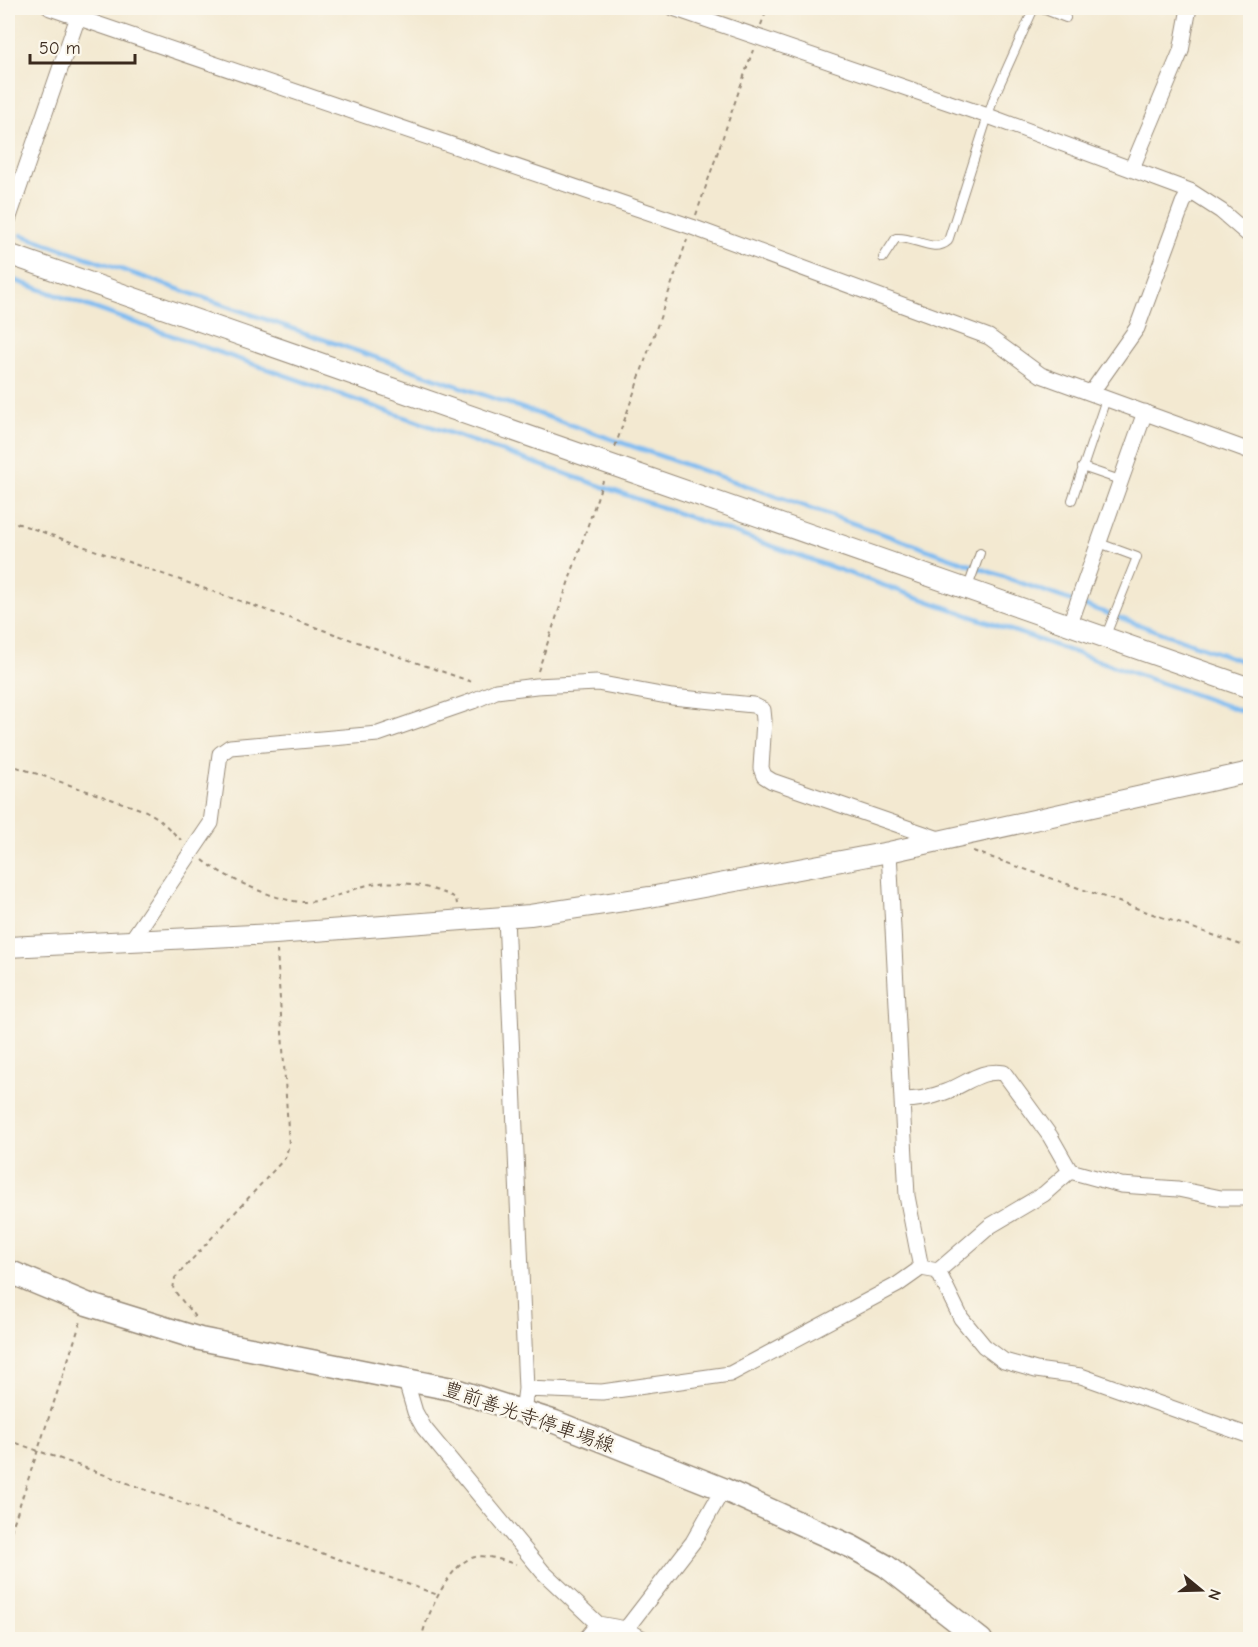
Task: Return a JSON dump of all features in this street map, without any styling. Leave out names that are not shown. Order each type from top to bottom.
[{"type":"main road","name":"豊前善光寺停車場線","points":[[8,1271],[87,1304],[200,1340],[405,1378],[452,1389],[523,1412],[723,1489],[809,1526],[886,1566],[981,1640]]},
{"type":"street","points":[[50,8],[80,12],[692,227],[989,337],[1041,375],[1251,451]]},
{"type":"street","points":[[673,8],[1132,168],[1190,191],[1221,211],[1251,236]]},
{"type":"street","points":[[1132,168],[1181,51],[1189,8]]},
{"type":"street","points":[[8,220],[80,12]]},
{"type":"street","points":[[1091,393],[1137,328],[1183,203],[1190,191]]},
{"type":"street","points":[[8,254],[970,581],[1075,610],[1109,628],[1251,688]]},
{"type":"street","points":[[1075,610],[1145,412]]},
{"type":"street","points":[[131,941],[211,823],[219,753],[230,747],[378,734],[496,691],[536,686],[597,684],[672,697],[753,705],[763,710],[761,768],[764,776],[772,781],[942,840]]},
{"type":"street","points":[[8,947],[460,922],[650,897],[889,852],[1251,772]]},
{"type":"street","points":[[889,852],[906,1196],[921,1268]]},
{"type":"street","points":[[506,917],[526,1389],[523,1412]]},
{"type":"street","points":[[902,1100],[915,1100],[947,1091],[977,1075],[1004,1073],[1050,1136],[1070,1171],[1121,1185],[1178,1188],[1221,1198],[1251,1198]]},
{"type":"street","points":[[526,1389],[602,1392],[730,1374],[878,1296],[921,1268],[938,1270],[990,1226],[1044,1194],[1070,1171]]},
{"type":"street","points":[[938,1270],[961,1318],[984,1346],[1004,1361],[1036,1370],[1081,1376],[1251,1436]]},
{"type":"street","points":[[405,1378],[415,1412],[424,1428],[532,1561],[598,1624],[626,1629],[645,1640]]},
{"type":"street","points":[[626,1629],[693,1542],[723,1489]]},
{"type":"street","points":[[585,1640],[598,1624]]},
{"type":"lane","points":[[883,258],[896,238],[905,237],[936,247],[942,247],[948,241],[988,116],[1034,8]]},
{"type":"lane","points":[[1040,8],[1066,18]]},
{"type":"lane","points":[[1072,500],[1106,399]]},
{"type":"lane","points":[[1082,467],[1120,480]]},
{"type":"lane","points":[[1099,543],[1137,557],[1109,628]]},
{"type":"lane","points":[[970,581],[980,555]]},
{"type":"path","points":[[614,449],[618,437]]},
{"type":"path","points":[[536,686],[537,674],[603,481]]},
{"type":"path","points":[[8,520],[496,691]]},
{"type":"path","points":[[8,764],[146,811],[158,818],[192,852],[211,867],[238,881],[285,899],[304,902],[383,882],[403,883],[436,889],[456,898],[460,922]]},
{"type":"path","points":[[942,840],[1251,948]]},
{"type":"path","points":[[200,1340],[196,1319],[173,1289],[175,1278],[285,1158],[289,1145],[275,933]]},
{"type":"path","points":[[8,1540],[87,1304]]},
{"type":"path","points":[[8,1440],[438,1595]]},
{"type":"path","points":[[421,1640],[438,1595],[460,1566],[472,1557],[483,1556],[522,1564],[532,1561]]},
{"type":"waterway","points":[[22,235],[776,496],[1250,664]]},
{"type":"waterway","points":[[8,278],[1250,714]]}]
